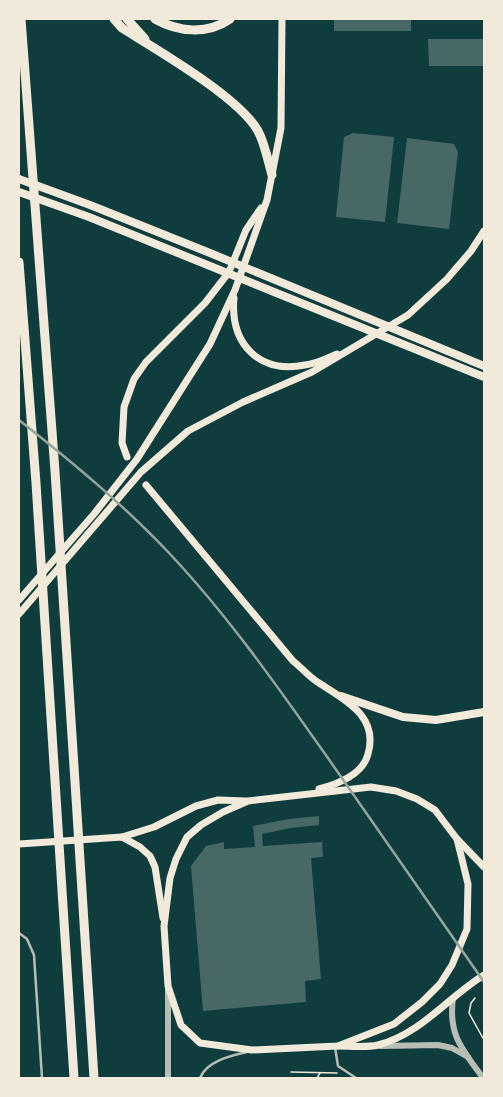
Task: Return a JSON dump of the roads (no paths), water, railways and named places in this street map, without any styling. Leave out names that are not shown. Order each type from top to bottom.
[{"type":"highway","points":[[21,19],[55,470],[94,1078]]},
{"type":"highway","points":[[114,19],[122,28],[210,86],[246,116],[258,132],[272,175]]},
{"type":"highway","points":[[127,19],[154,49]]},
{"type":"highway","points":[[155,19],[165,25],[194,30],[210,28],[230,19]]},
{"type":"highway","points":[[19,179],[90,205],[210,253],[484,366]]},
{"type":"highway","points":[[19,192],[89,217],[484,377]]},
{"type":"highway","points":[[19,262],[36,483],[74,1078]]},
{"type":"highway","points":[[341,696],[403,717],[436,720],[484,712]]},
{"type":"main road","points":[[19,600],[94,514],[137,459],[210,344],[235,290],[267,200],[281,128],[282,19]]},
{"type":"main road","points":[[127,457],[122,443],[124,407],[134,379],[146,362],[205,303],[229,272],[246,230],[267,200]]},
{"type":"main road","points":[[19,614],[141,472],[188,431],[243,402],[312,372],[408,315],[442,284],[471,252],[484,230]]},
{"type":"main road","points":[[235,290],[234,306],[238,334],[250,352],[272,365],[283,367],[306,366],[354,348]]},
{"type":"main road","points":[[146,486],[294,660],[317,682],[341,696],[356,710],[367,724],[371,743],[367,760],[354,774],[332,786],[297,795]]},
{"type":"main road","points":[[19,844],[122,837],[154,827],[196,806],[218,800],[248,801],[371,788],[396,791],[417,799],[435,810],[457,839],[484,867]]},
{"type":"main road","points":[[164,926],[170,878],[176,859],[187,837],[201,825],[223,812],[248,801]]},
{"type":"main road","points":[[122,837],[140,847],[150,856],[155,867],[164,926],[168,986],[181,1025],[200,1043],[252,1050],[336,1046],[377,1046],[406,1035],[423,1023],[467,985],[484,974]]},
{"type":"main road","points":[[336,1046],[394,1024],[422,1002],[440,984],[452,965],[468,929],[468,884],[457,839]]},
{"type":"street","points":[[168,986],[168,1078]]},
{"type":"street","points":[[453,998],[451,1013],[453,1031],[468,1057],[483,1078]]},
{"type":"street","points":[[377,1046],[438,1045],[452,1048],[468,1057]]},
{"type":"lane","points":[[19,934],[27,939],[32,947],[42,1078]]},
{"type":"lane","points":[[336,1046],[338,1066],[356,1078]]},
{"type":"lane","points":[[200,1078],[203,1072],[225,1057],[252,1050]]},
{"type":"railway","points":[[19,420],[116,501],[170,554],[213,603],[254,655],[292,708],[484,982]]}]
